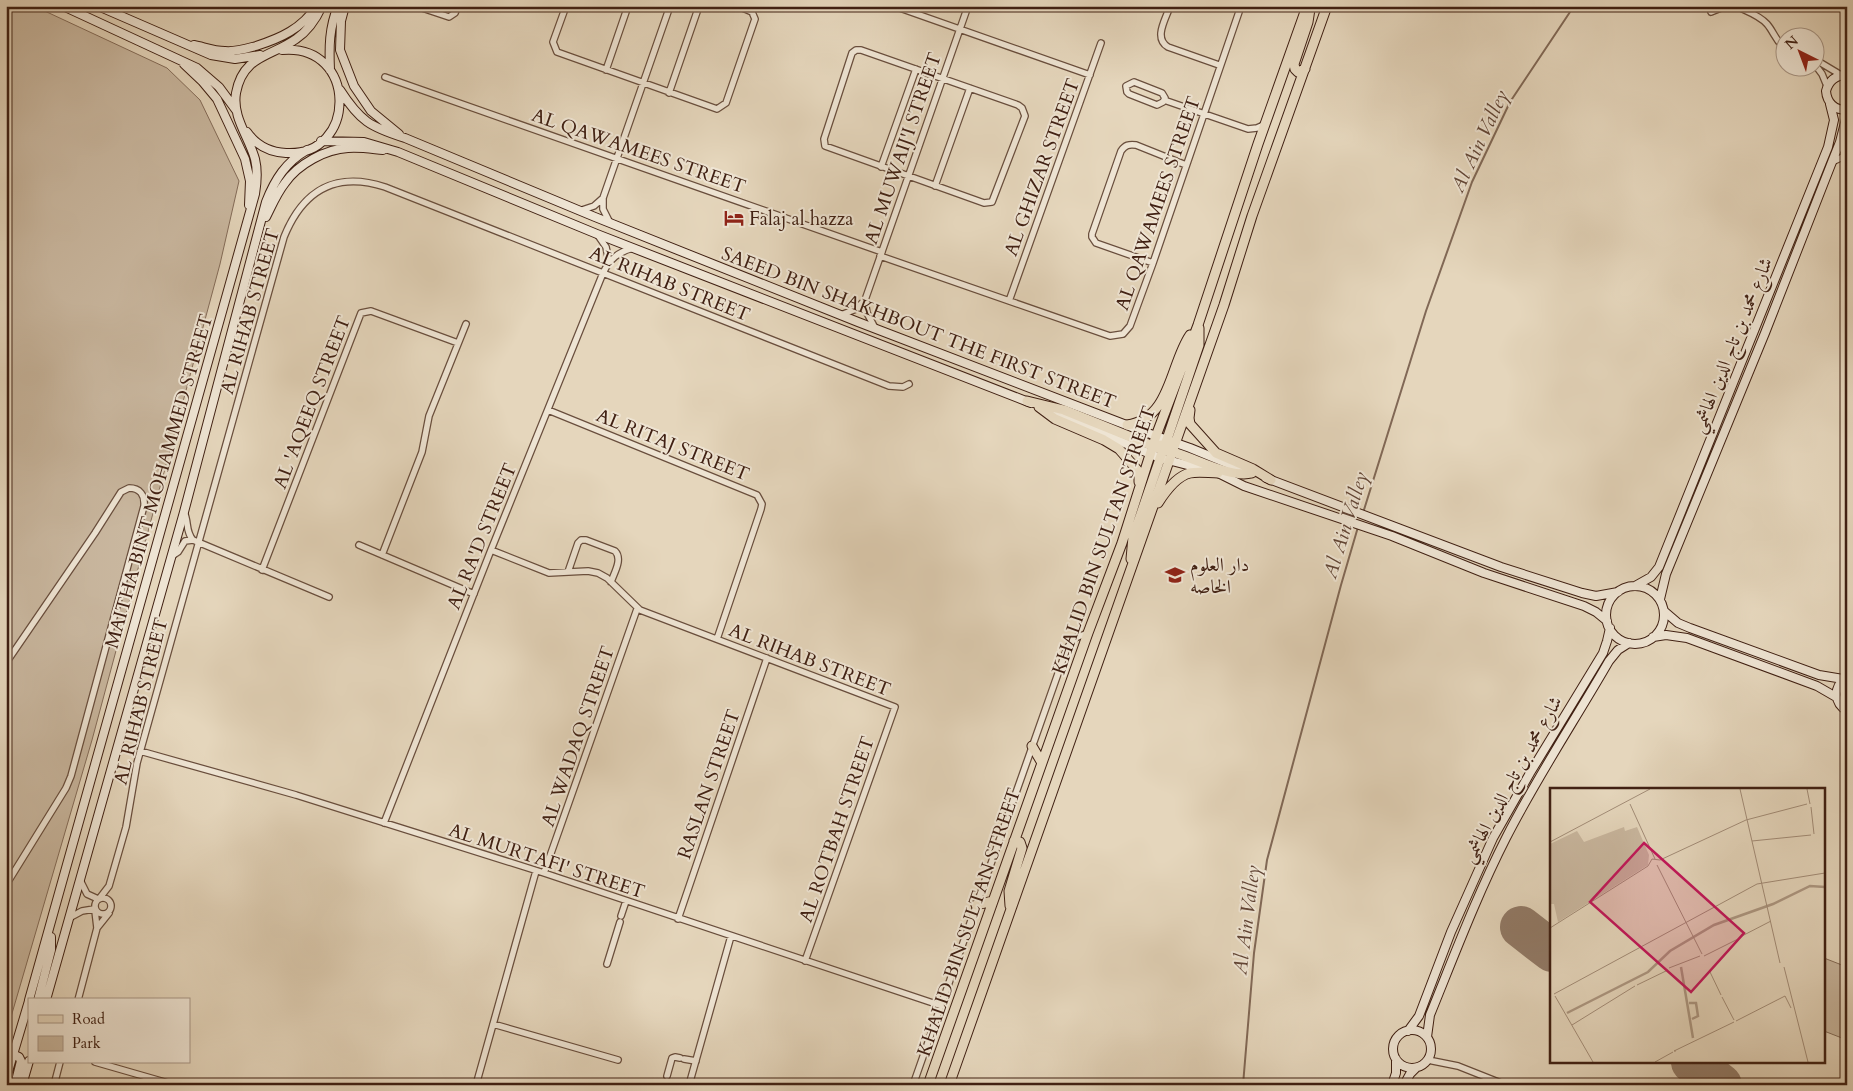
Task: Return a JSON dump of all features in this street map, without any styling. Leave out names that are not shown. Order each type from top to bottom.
[{"type":"main road","points":[[64,6],[197,68],[212,80],[237,111]]},
{"type":"main road","points":[[98,6],[200,51],[221,58],[235,59],[264,54]]},
{"type":"main road","points":[[185,43],[224,51],[242,50],[282,37],[293,31],[306,20],[317,6]]},
{"type":"main road","name":"MAITHA BINT MOHAMMED STREET","points":[[30,998],[255,194],[257,177],[255,161],[237,111],[236,98],[241,78],[254,62],[264,54],[277,50],[297,39],[305,32],[313,23],[322,6]]},
{"type":"main road","points":[[330,70],[329,41],[331,24],[338,6]]},
{"type":"main road","points":[[345,6],[341,21],[340,50],[354,86],[371,111],[405,138]]},
{"type":"main road","points":[[1305,69],[1298,72],[1294,64],[1308,22],[1309,6]]},
{"type":"main road","name":"KHALID BIN SULTAN STREET","points":[[928,1085],[1088,633],[1122,543],[1154,445],[1198,325],[1258,144],[1309,6]]},
{"type":"main road","name":"KHALID BIN SULTAN STREET","points":[[949,1085],[1131,564],[1149,518],[1167,450],[1194,388],[1224,305],[1252,216],[1327,6]]},
{"type":"main road","points":[[242,127],[251,139],[264,147],[277,152],[292,153],[307,150],[321,141],[328,134],[338,117],[340,90],[330,70],[320,59],[306,52],[292,49],[277,50]]},
{"type":"main road","points":[[178,58],[202,81],[217,99],[245,159],[250,181],[247,222]]},
{"type":"main road","points":[[1828,86],[1833,79],[1844,75]]},
{"type":"main road","name":"شارع محمد بن تاج الدين الهاشمي","points":[[1635,586],[1651,577],[1658,567],[1828,147],[1834,120],[1827,96],[1828,86]]},
{"type":"main road","name":"SAEED BIN SHAKHBOUT THE FIRST STREET","points":[[340,90],[350,106],[364,120],[381,130],[405,138],[611,224],[841,315],[1127,425],[1154,445]]},
{"type":"main road","points":[[1830,104],[1839,109],[1847,110]]},
{"type":"main road","name":"شارع محمد بن تاج الدين الهاشمي","points":[[1660,599],[1666,574],[1765,333],[1832,162],[1847,115]]},
{"type":"main road","name":"SAEED BIN SHAKHBOUT THE FIRST STREET","points":[[321,141],[351,140],[398,152],[597,234],[1039,407],[1154,445]]},
{"type":"main road","points":[[260,228],[284,183],[296,170],[304,165],[341,149],[360,148],[398,152]]},
{"type":"main road","name":"MAITHA BINT MOHAMMED STREET","points":[[47,998],[172,556],[266,202],[279,175],[290,162],[307,150]]},
{"type":"main road","points":[[1127,425],[1144,419],[1160,405],[1185,344],[1198,325]]},
{"type":"main road","points":[[1131,564],[1130,555],[1133,537],[1167,450],[1199,345],[1198,325]]},
{"type":"main road","points":[[1194,388],[1189,418],[1192,427],[1216,453],[1253,469],[1271,480]]},
{"type":"main road","points":[[1027,401],[1064,410],[1231,473],[1245,475],[1252,473],[1501,567],[1582,594],[1604,596],[1635,586],[1641,586],[1652,591],[1660,599],[1664,610],[1663,623],[1653,637]]},
{"type":"main road","points":[[1039,407],[1065,424],[1113,445],[1124,454],[1139,472],[1140,480],[1125,523],[1122,543]]},
{"type":"main road","points":[[1154,445],[1244,486],[1308,506],[1392,536],[1484,573],[1584,606],[1596,612],[1620,639],[1629,643],[1639,643],[1666,634],[1680,636],[1817,686],[1836,697]]},
{"type":"main road","points":[[1149,518],[1168,490],[1187,474],[1218,473]]},
{"type":"main road","points":[[1608,624],[1608,605],[1618,592]]},
{"type":"main road","points":[[1664,610],[1684,626],[1819,675],[1845,678]]},
{"type":"main road","name":"شارع محمد بن تاج الدين الهاشمي","points":[[1408,1031],[1419,1016],[1481,861],[1518,794],[1602,653],[1607,641],[1608,624]]},
{"type":"main road","name":"شارع محمد بن تاج الدين الهاشمي","points":[[1427,1038],[1432,1010],[1485,880],[1519,812],[1610,661],[1618,650],[1629,643]]},
{"type":"main road","points":[[1845,678],[1837,687],[1836,697],[1841,707],[1847,711]]},
{"type":"main road","points":[[1032,746],[1042,763]]},
{"type":"main road","points":[[1011,909],[1009,891],[1022,848],[1020,842],[1014,841]]},
{"type":"main road","points":[[976,905],[993,900]]},
{"type":"main road","points":[[39,998],[51,950],[51,927]]},
{"type":"main road","name":"MAITHA BINT MOHAMMED STREET","points":[[6,1078],[28,1004]]},
{"type":"main road","points":[[1392,1085],[1396,1073],[1396,1059],[1393,1050],[1395,1042],[1400,1035],[1408,1031],[1416,1031],[1427,1038],[1431,1046],[1430,1056],[1428,1060],[1410,1074],[1404,1085]]},
{"type":"main road","points":[[13,1054],[19,1057],[21,1061],[15,1085]]},
{"type":"main road","points":[[1396,1059],[1407,1067],[1416,1068]]},
{"type":"main road","points":[[24,1083],[28,1064]]},
{"type":"street","points":[[416,6],[449,17],[455,13],[458,6]]},
{"type":"street","points":[[566,6],[553,42],[555,49],[560,54],[714,109],[724,106],[755,20],[752,12],[738,6]]},
{"type":"street","points":[[606,70],[628,6]]},
{"type":"street","points":[[611,224],[604,209],[603,198],[670,6]]},
{"type":"street","points":[[669,93],[699,6]]},
{"type":"street","points":[[894,6],[1090,75]]},
{"type":"street","name":"AL MUWAIJ'I STREET","points":[[865,300],[968,6]]},
{"type":"street","points":[[1170,6],[1160,35],[1162,42],[1168,47],[1220,65]]},
{"type":"street","name":"AL QAWAMEES STREET","points":[[385,76],[617,158],[1009,301],[1110,336],[1117,336],[1128,330],[1153,263],[1241,6]]},
{"type":"street","points":[[1711,12],[1734,6],[1757,16],[1765,22],[1776,40]]},
{"type":"street","name":"AL GHIZAR STREET","points":[[1009,301],[1101,43]]},
{"type":"street","points":[[856,50],[861,50],[943,79],[1018,105],[1024,110],[1025,116],[992,202],[984,203],[827,147],[824,144],[852,53],[856,50]]},
{"type":"street","points":[[1826,65],[1844,75]]},
{"type":"street","points":[[881,166],[916,69]]},
{"type":"street","points":[[1824,78],[1828,86]]},
{"type":"street","points":[[1130,82],[1134,82],[1162,93],[1164,100],[1162,104],[1157,105],[1129,94],[1126,86],[1130,82]]},
{"type":"street","points":[[935,186],[970,88]]},
{"type":"street","points":[[1164,100],[1248,129],[1266,124]]},
{"type":"street","points":[[1248,129],[1258,144]]},
{"type":"street","points":[[1841,137],[1847,148]]},
{"type":"street","points":[[1153,263],[1096,243],[1093,240],[1092,234],[1124,147],[1132,144],[1136,145],[1186,165]]},
{"type":"street","points":[[1832,162],[1847,156]]},
{"type":"street","name":"AL RIHAB STREET","points":[[99,899],[109,886],[129,815],[134,775],[196,541],[284,237],[289,224],[297,212],[319,189],[335,183],[352,180],[369,182],[458,215],[889,386],[903,387],[909,384]]},
{"type":"street","points":[[580,211],[594,206],[603,198]]},
{"type":"street","points":[[597,234],[606,247],[609,262]]},
{"type":"street","name":"AL RA'D STREET","points":[[384,823],[491,550],[603,273],[609,262],[620,253],[633,248]]},
{"type":"street","points":[[841,315],[856,309],[865,300]]},
{"type":"street","points":[[865,300],[867,313],[875,328]]},
{"type":"street","name":"AL 'AQEEQ STREET","points":[[262,570],[361,312],[371,310],[458,343]]},
{"type":"street","points":[[382,554],[422,452],[426,424],[466,324]]},
{"type":"street","name":"AL RITAJ STREET","points":[[548,410],[758,495],[761,509],[717,639]]},
{"type":"street","points":[[6,663],[121,492],[129,488],[138,490],[144,497],[144,506],[71,776],[66,788],[6,885]]},
{"type":"street","points":[[184,512],[187,518],[188,532],[196,541],[329,597]]},
{"type":"street","points":[[568,572],[578,543],[584,539],[615,551],[618,554],[619,559],[610,582]]},
{"type":"street","points":[[172,556],[178,552],[185,542],[196,541]]},
{"type":"street","points":[[359,545],[474,594]]},
{"type":"street","name":"AL RIHAB STREET","points":[[491,550],[549,573],[593,572],[610,582],[637,608],[895,707]]},
{"type":"street","name":"AL WADAQ STREET","points":[[544,873],[637,608]]},
{"type":"street","points":[[914,1085],[1067,648],[1075,638],[1088,633]]},
{"type":"street","name":"RASLAN STREET","points":[[678,919],[767,658]]},
{"type":"street","name":"AL ROTBAH STREET","points":[[805,961],[895,707]]},
{"type":"street","name":"AL MURTAFI' STREET","points":[[140,751],[296,795],[544,873],[942,1006]]},
{"type":"street","points":[[476,1085],[536,871]]},
{"type":"street","points":[[79,879],[87,894],[99,899],[105,899],[112,904],[112,909],[98,928],[79,998]]},
{"type":"street","name":"AL RIHAB STREET","points":[[109,886],[112,904]]},
{"type":"street","points":[[98,928],[95,902],[99,899]]},
{"type":"street","points":[[607,964],[626,901]]},
{"type":"street","points":[[69,918],[82,910],[95,910],[102,914],[109,913]]},
{"type":"street","points":[[698,1085],[689,1084],[732,936]]},
{"type":"street","points":[[493,1024],[618,1060]]},
{"type":"street","points":[[667,1076],[672,1058],[696,1061]]},
{"type":"street","points":[[1428,1060],[1458,1066],[1506,1085]]},
{"type":"street","points":[[54,1085],[59,1064]]},
{"type":"street","points":[[102,1064],[175,1085]]},
{"type":"green space","points":[[6,6],[34,6],[167,68],[200,100],[239,181],[220,264],[92,740],[6,1034]]},
{"type":"green space","points":[[1826,959],[1847,967],[1847,1040],[1826,1032]]},
{"type":"waterway","name":"Al Ain Valley","points":[[1363,513],[1426,311],[1472,182],[1510,102],[1574,6]]},
{"type":"waterway","name":"Al Ain Valley","points":[[1243,1085],[1254,953],[1267,860],[1358,527]]},
{"type":"runway","points":[[1521,927],[1550,949]]},
{"type":"runway","points":[[1695,1064],[1721,1085]]},
{"type":"place","name":"Falaj al hazza","points":[[734,218]]},
{"type":"place","name":"دار العلوم الخاصه","points":[[1175,575]]}]
